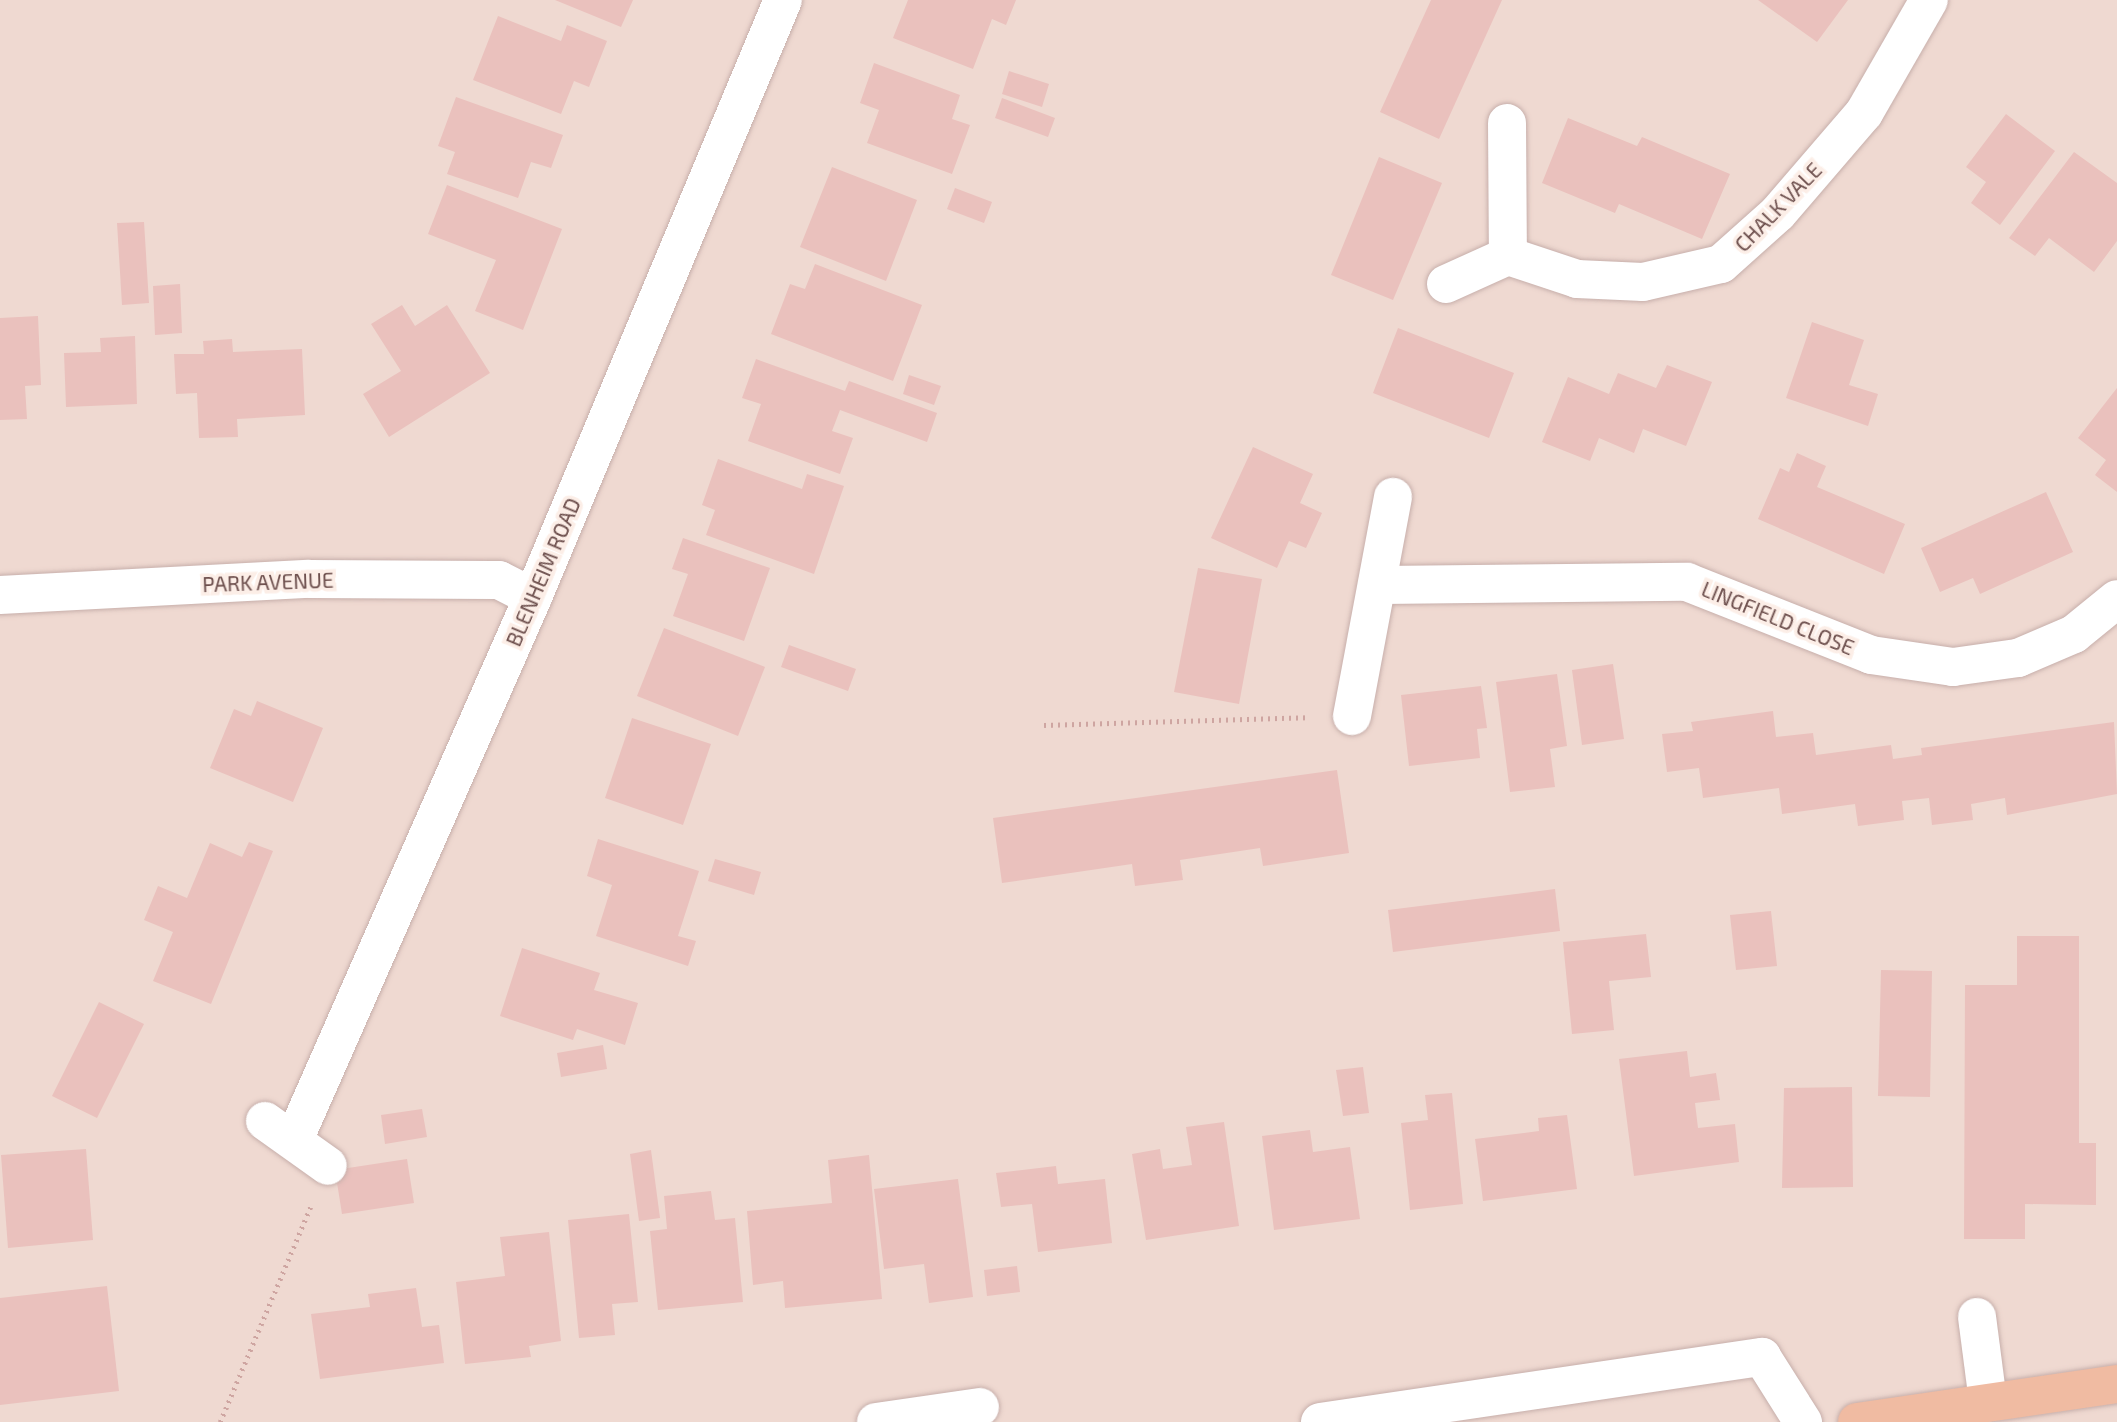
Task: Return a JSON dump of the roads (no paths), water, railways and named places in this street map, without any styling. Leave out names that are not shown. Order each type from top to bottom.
[{"type":"main road","points":[[1857,1422],[2117,1384]]},
{"type":"street","name":"BLENHEIM ROAD","points":[[328,1166],[280,1130],[533,597],[783,0]]},
{"type":"street","name":"CHALK VALE","points":[[1508,256],[1577,279],[1643,282],[1721,264],[1778,213],[1864,113],[1928,0]]},
{"type":"street","points":[[1446,284],[1508,256],[1507,123]]},
{"type":"street","points":[[1352,716],[1393,497]]},
{"type":"street","name":"PARK AVENUE","points":[[0,595],[309,579],[499,580],[533,597]]},
{"type":"street","name":"LINGFIELD CLOSE","points":[[1377,584],[1687,582],[1871,655],[1952,667],[2018,658],[2074,634],[2117,599]]},
{"type":"street","points":[[1977,1317],[1987,1402]]},
{"type":"street","points":[[1320,1422],[1762,1357],[1802,1422]]},
{"type":"street","points":[[876,1422],[981,1407]]}]
